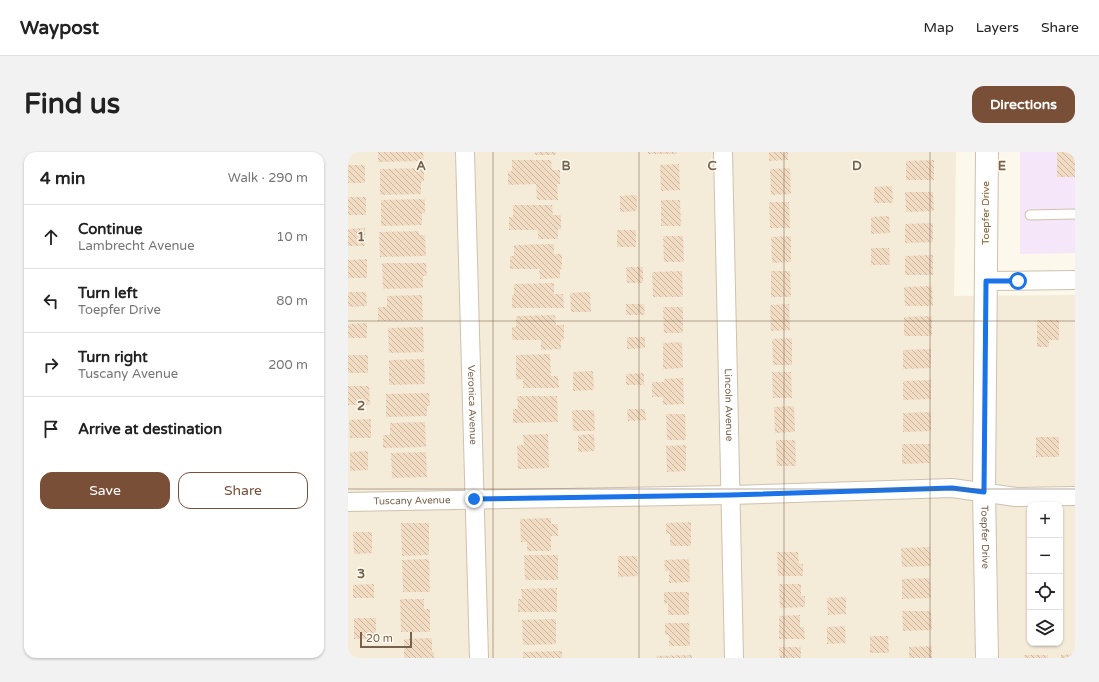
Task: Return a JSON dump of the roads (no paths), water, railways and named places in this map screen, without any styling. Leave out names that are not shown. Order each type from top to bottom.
[{"type":"street","name":"Veronica Avenue","points":[[465,152],[479,658]]},
{"type":"street","name":"Lincoln Avenue","points":[[723,152],[734,658]]},
{"type":"street","name":"Toepfer Drive","points":[[986,152],[984,492],[987,658]]},
{"type":"street","points":[[986,281],[1075,280]]},
{"type":"street","name":"Tuscany Avenue","points":[[348,502],[730,495],[952,488],[1016,497],[1075,496]]},
{"type":"lane","points":[[1030,215],[1075,214]]}]
